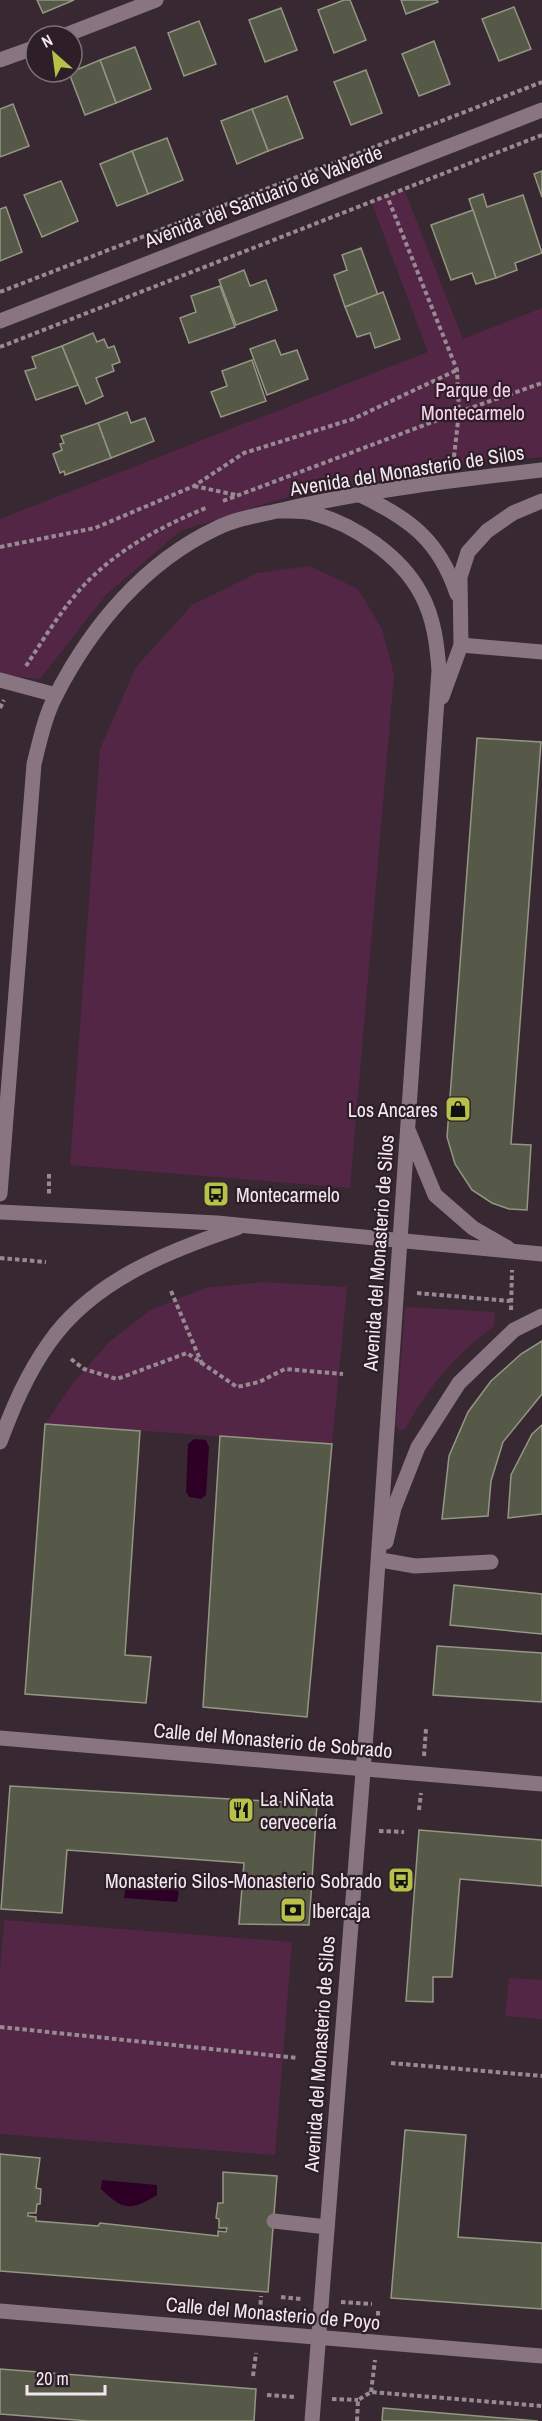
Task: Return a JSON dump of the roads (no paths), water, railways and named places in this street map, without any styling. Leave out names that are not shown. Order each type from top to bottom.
[{"type":"street","points":[[84,28],[156,0]]},
{"type":"street","points":[[0,60],[24,51]]},
{"type":"street","name":"Avenida del Santuario de Valverde","points":[[0,321],[542,110]]},
{"type":"street","name":"Avenida del Monasterio de Silos","points":[[280,511],[360,495],[542,470]]},
{"type":"street","points":[[360,495],[403,517],[421,533],[447,570],[459,602]]},
{"type":"street","name":"Avenida del Monasterio de Silos","points":[[437,711],[461,645],[460,577],[468,552],[487,531],[513,513],[542,501]]},
{"type":"street","points":[[0,1194],[34,764],[45,723],[56,695],[102,622],[142,578],[181,549],[218,527],[280,511]]},
{"type":"street","name":"Avenida del Monasterio de Silos","points":[[280,511],[310,512],[336,521],[370,541],[405,573],[421,594],[437,641],[437,711],[363,1770],[312,2421]]},
{"type":"street","points":[[461,645],[542,652]]},
{"type":"street","points":[[0,680],[56,695]]},
{"type":"street","points":[[407,1127],[435,1195],[473,1228],[513,1251]]},
{"type":"street","points":[[0,1212],[243,1226],[542,1254]]},
{"type":"street","points":[[0,1442],[19,1394],[36,1363],[50,1341],[80,1310],[127,1273],[188,1244],[243,1226]]},
{"type":"street","name":"Avenida del Monasterio de Silos","points":[[376,1583],[394,1508],[418,1447],[459,1383],[514,1330],[542,1316]]},
{"type":"street","points":[[381,1560],[414,1566],[491,1562]]},
{"type":"street","name":"Calle del Monasterio de Sobrado","points":[[0,1738],[542,1784]]},
{"type":"street","points":[[273,2221],[327,2227]]},
{"type":"street","name":"Calle del Monasterio de Poyo","points":[[0,2312],[542,2356]]},
{"type":"place","name":"Los Ancares","points":[[458,1109]]},
{"type":"place","name":"Montecarmelo","points":[[216,1194]]},
{"type":"place","name":"La NiÑata cervecería","points":[[241,1810]]},
{"type":"place","name":"Monasterio Silos-Monasterio Sobrado","points":[[401,1880]]},
{"type":"place","name":"Ibercaja","points":[[293,1910]]},
{"type":"park label","name":"Parque de Montecarmelo","points":[[473,400]]}]
